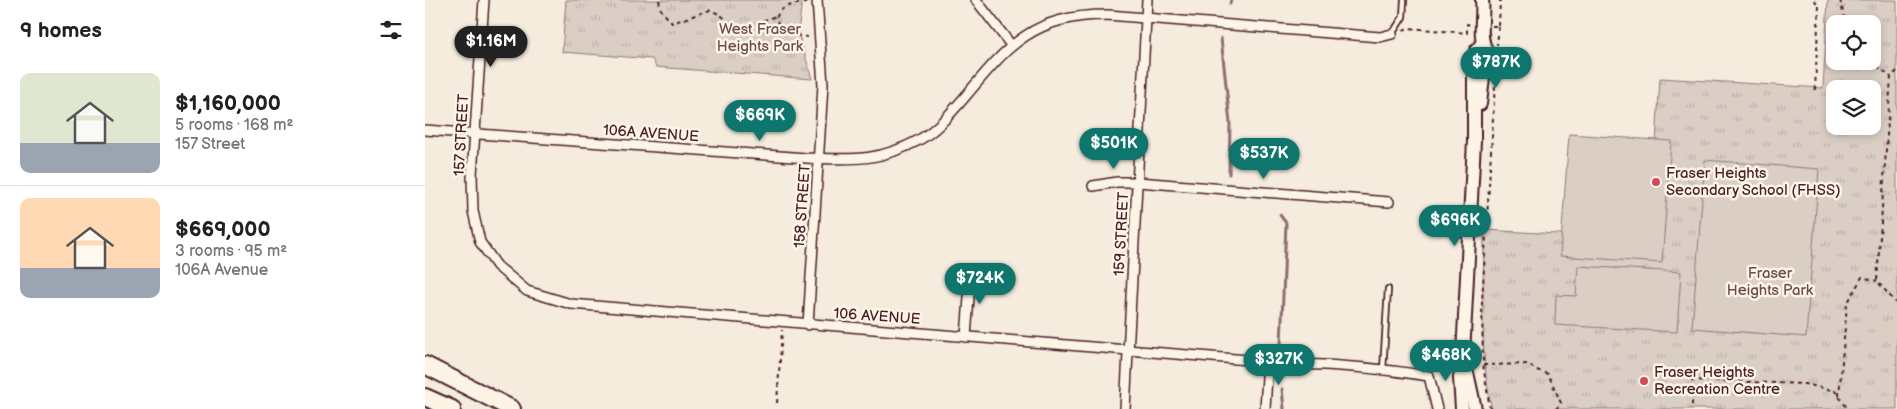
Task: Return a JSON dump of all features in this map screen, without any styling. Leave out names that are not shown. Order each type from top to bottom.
[{"type":"highway","points":[[425,365],[512,409]]},
{"type":"highway","points":[[425,397],[452,409]]},
{"type":"street","name":"157 STREET","points":[[484,0],[474,134],[473,211],[479,242],[497,266]]},
{"type":"street","points":[[976,0],[1011,45]]},
{"type":"street","name":"159 STREET","points":[[1125,409],[1147,0]]},
{"type":"street","points":[[1482,0],[1484,15]]},
{"type":"street","points":[[1462,409],[1460,378],[1463,355],[1474,141],[1474,70],[1476,51],[1482,44],[1484,15],[1488,0]]},
{"type":"street","name":"158 STREET","points":[[808,325],[823,85],[817,1]]},
{"type":"street","name":"106A AVENUE","points":[[425,130],[819,158],[863,159],[883,155],[918,141],[950,115],[1011,45],[1038,28],[1074,17],[1108,15],[1380,37],[1392,34]]},
{"type":"street","points":[[1093,186],[1117,182],[1138,182],[1389,202]]},
{"type":"street","name":"106 AVENUE","points":[[497,266],[527,291],[571,304],[1416,374],[1429,376],[1437,409]]},
{"type":"street","points":[[966,336],[971,271]]},
{"type":"street","points":[[1463,355],[1475,409]]},
{"type":"street","points":[[1265,409],[1268,361]]},
{"type":"lane","points":[[1392,34],[1403,17],[1404,0]]},
{"type":"lane","points":[[1383,370],[1389,289]]},
{"type":"path","points":[[659,0],[661,10],[672,23],[706,10],[719,14],[739,29],[776,16],[789,6],[817,1]]},
{"type":"path","points":[[1498,35],[1500,0]]},
{"type":"path","points":[[1814,0],[1819,4],[1815,90]]},
{"type":"path","points":[[1840,0],[1844,15]]},
{"type":"path","points":[[776,16],[778,25],[793,34],[819,37]]},
{"type":"path","points":[[1409,28],[1467,33],[1467,24],[1471,25]]},
{"type":"path","points":[[1493,26],[1499,26]]},
{"type":"path","points":[[1881,69],[1891,77]]},
{"type":"path","points":[[1877,281],[1891,77],[1897,71]]},
{"type":"path","points":[[1490,409],[1483,365],[1482,302],[1495,85]]},
{"type":"path","points":[[1839,396],[1847,304],[1862,277],[1877,281],[1897,304]]},
{"type":"path","points":[[777,404],[783,323]]},
{"type":"path","points":[[1483,365],[1529,364],[1534,369],[1548,374],[1561,403],[1556,409]]},
{"type":"path","points":[[1692,369],[1692,409]]},
{"type":"path","points":[[1691,380],[1805,384],[1835,391],[1848,409]]},
{"type":"green space","name":"West Fraser Heights Park","points":[[566,0],[802,0],[798,32],[812,79],[656,67],[652,59],[562,52]]},
{"type":"green space","name":"Fraser Heights Park","points":[[1828,0],[1897,0],[1897,409],[1492,409],[1483,342],[1484,230],[1650,239],[1660,78],[1823,88],[1826,35],[1826,70],[1881,70],[1881,15],[1827,15]]},
{"type":"green space","points":[[1569,134],[1671,141],[1662,263],[1560,256]]},
{"type":"green space","points":[[1705,160],[1819,169],[1806,337],[1692,328]]},
{"type":"green space","points":[[1578,266],[1681,272],[1677,332],[1555,325],[1556,295],[1576,296]]},
{"type":"waterway","points":[[1230,4],[1231,0]]},
{"type":"waterway","points":[[1221,38],[1230,123],[1229,174]]},
{"type":"waterway","points":[[1280,215],[1286,223],[1281,344]]},
{"type":"waterway","points":[[1282,389],[1284,409]]},
{"type":"place","name":"Fraser Heights Secondary School (FHSS)","points":[[1656,182]]},
{"type":"place","name":"Fraser Heights Recreation Centre","points":[[1644,381]]}]
